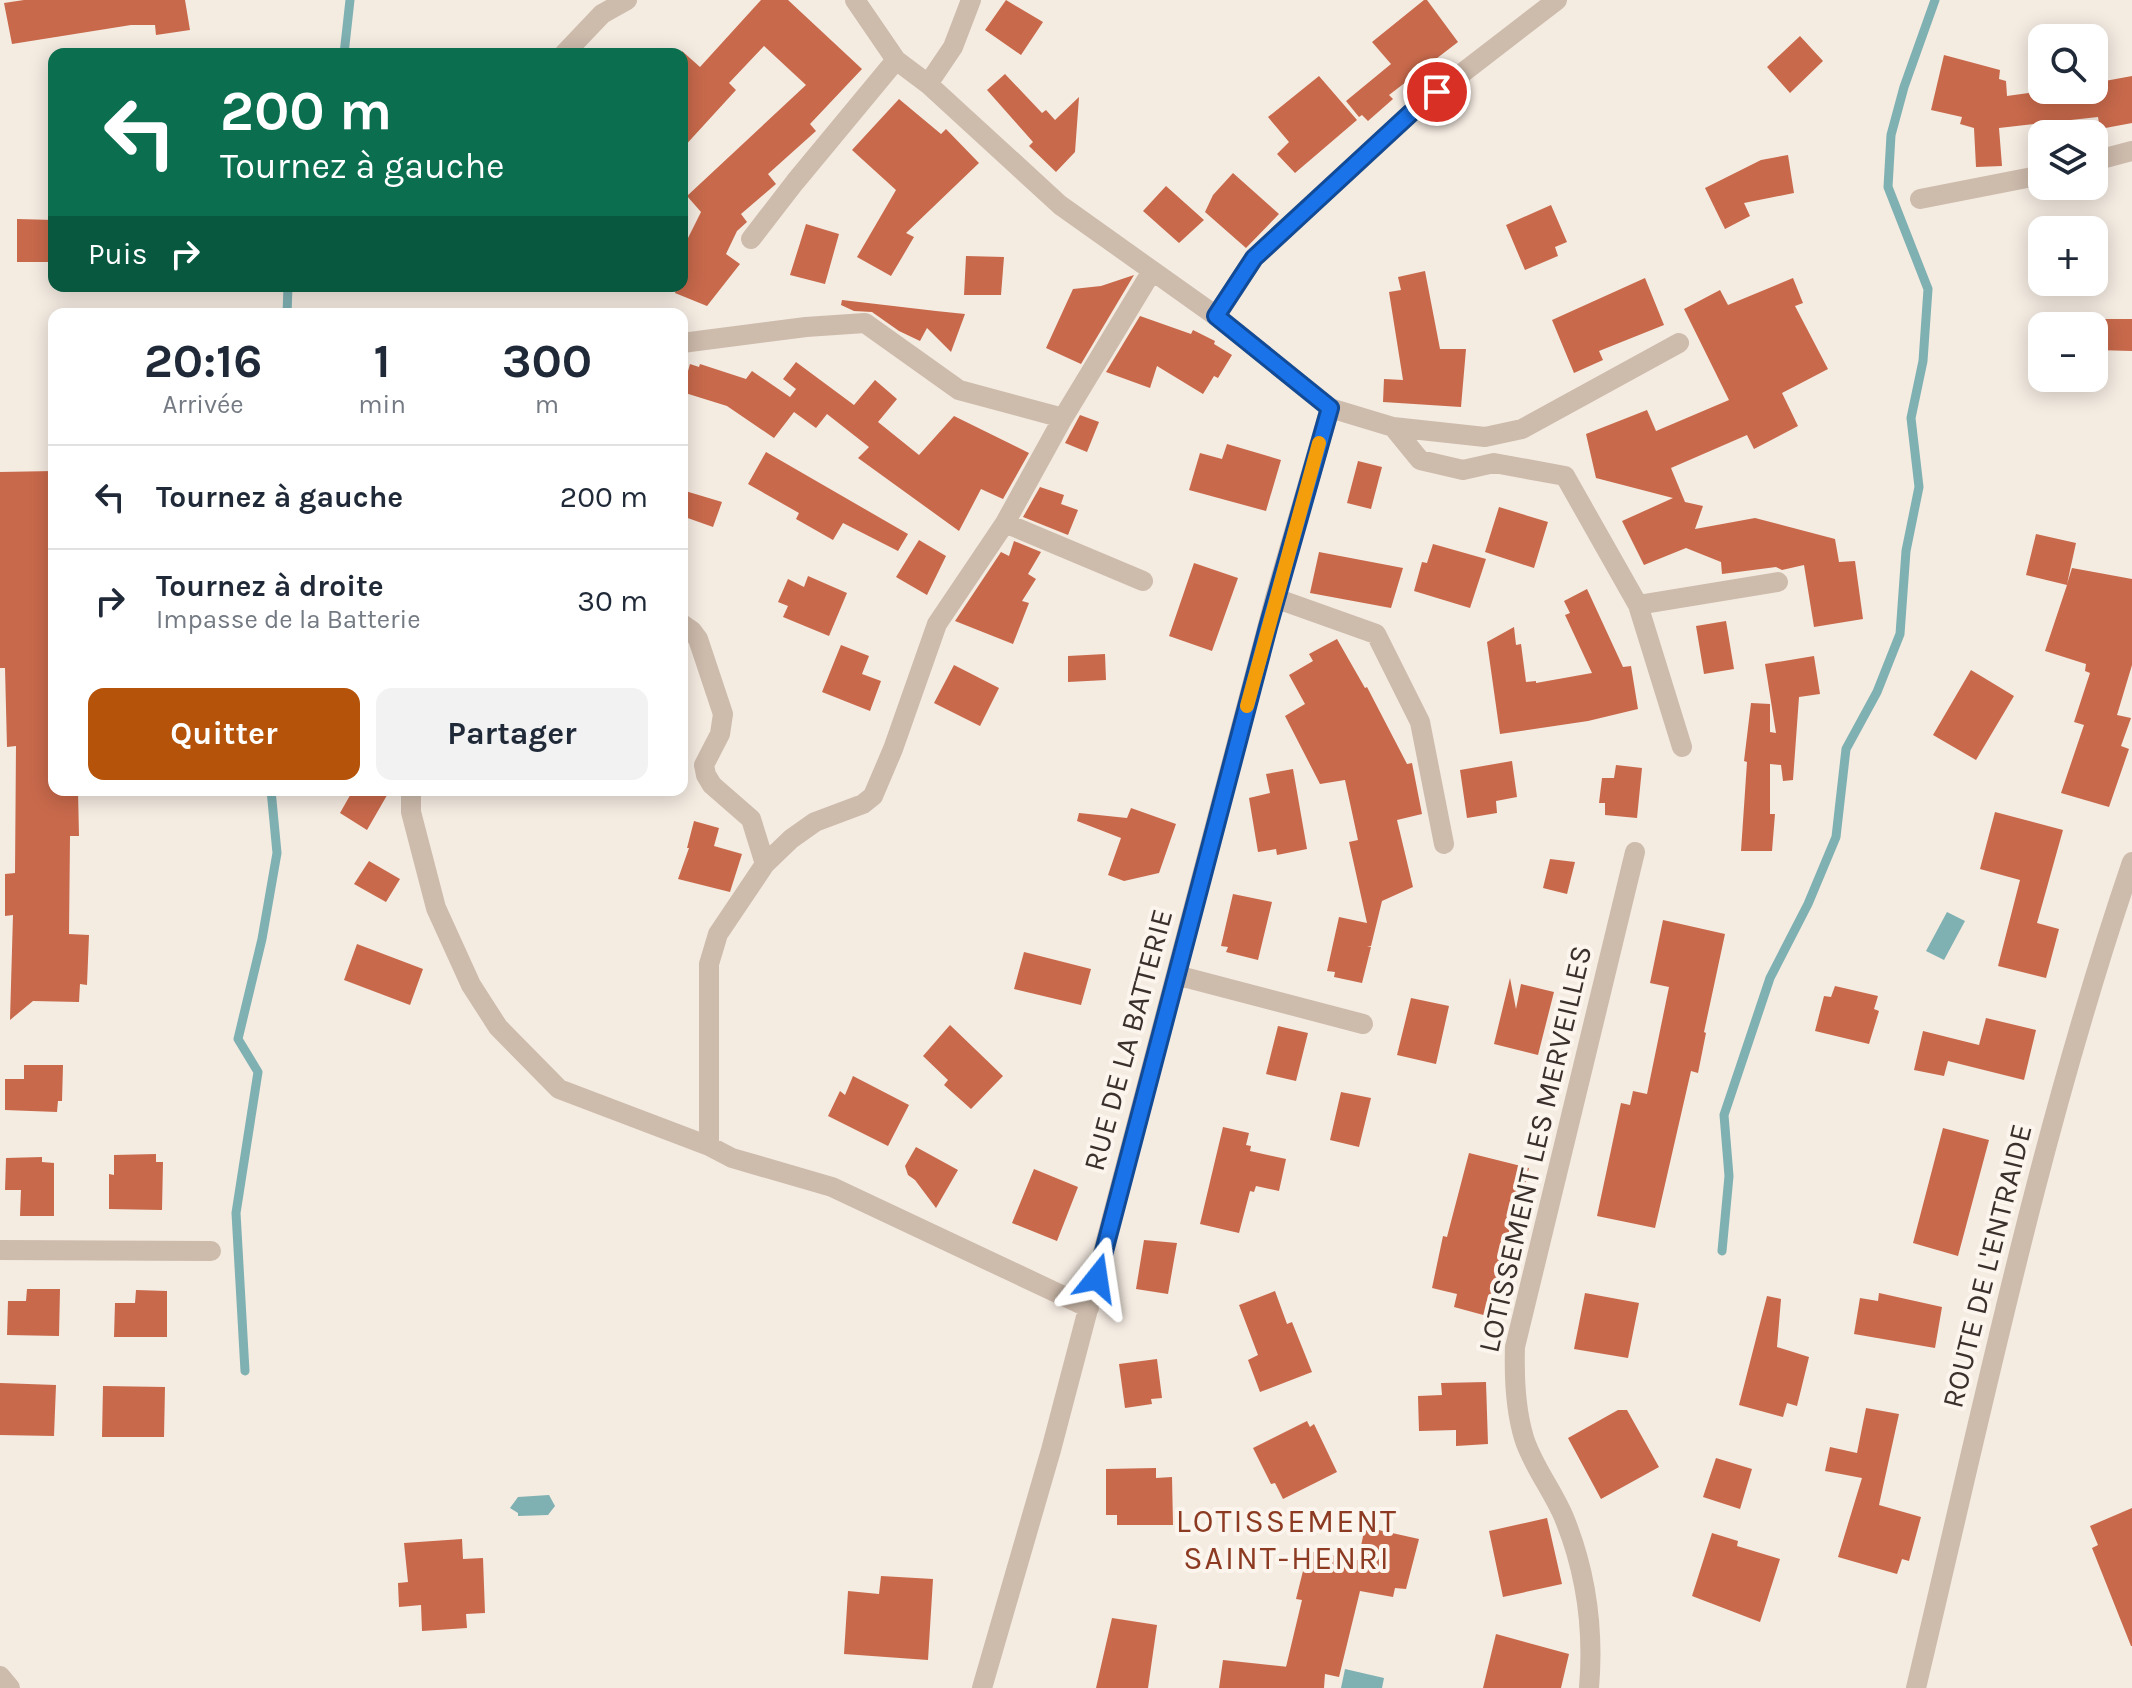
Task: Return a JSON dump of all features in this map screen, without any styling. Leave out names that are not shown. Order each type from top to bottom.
[{"type":"street","points":[[570,48],[602,14],[627,0]]},
{"type":"street","points":[[855,0],[896,60],[928,84],[1060,205],[1216,316],[1330,408],[1393,427],[1485,437],[1522,429],[1679,343]]},
{"type":"street","points":[[928,84],[953,47],[971,0]]},
{"type":"street","points":[[1216,316],[1254,258],[1402,121],[1557,0]]},
{"type":"street","points":[[751,239],[896,60]]},
{"type":"street","points":[[2108,157],[2132,151]]},
{"type":"street","points":[[1920,199],[2028,179]]},
{"type":"street","points":[[709,1146],[709,964],[718,934],[765,864],[805,827],[863,804],[873,796],[937,624],[1005,523],[1063,418],[1152,271]]},
{"type":"street","points":[[688,342],[865,323],[959,390],[1063,418]]},
{"type":"street","name":"RUE DE LA BATTERIE","points":[[982,1688],[1051,1450],[1275,598],[1330,408]]},
{"type":"street","points":[[1393,427],[1420,460],[1463,470],[1494,463],[1565,476],[1638,605],[1682,747]]},
{"type":"street","points":[[1005,523],[1143,581]]},
{"type":"street","points":[[1638,605],[1778,582]]},
{"type":"street","points":[[1275,598],[1376,634],[1420,722],[1444,844]]},
{"type":"street","points":[[688,628],[698,639],[723,714],[720,734],[704,765],[706,775],[712,785],[751,819],[765,864]]},
{"type":"street","points":[[411,796],[411,812],[436,908],[471,985],[498,1027],[559,1089],[709,1146],[732,1158],[832,1187],[1089,1308]]},
{"type":"street","name":"LOTISSEMENT LES MERVEILLES","points":[[1589,1688],[1591,1661],[1586,1585],[1565,1520],[1525,1439],[1513,1387],[1515,1347],[1635,852]]},
{"type":"street","name":"ROUTE DE L'ENTRAIDE","points":[[1916,1688],[2024,1232],[2095,971],[2132,862]]},
{"type":"street","points":[[1176,975],[1363,1024]]},
{"type":"street","points":[[0,1250],[211,1251]]},
{"type":"street","points":[[0,1676],[10,1688]]},
{"type":"water","points":[[1947,912],[1965,921],[1944,960],[1926,951]]},
{"type":"water","points":[[549,1495],[555,1506],[548,1515],[518,1516],[510,1508],[518,1497]]},
{"type":"water","points":[[1345,1669],[1384,1678],[1382,1688],[1341,1688]]},
{"type":"building","points":[[24,0],[185,0],[190,30],[156,35],[155,25],[131,25],[12,44],[4,3]]},
{"type":"building","points":[[761,0],[788,0],[862,69],[810,124],[816,131],[768,174],[776,184],[741,214],[747,222],[737,231],[726,254],[740,264],[707,306],[675,293],[688,292],[688,238],[701,212],[688,195],[806,85],[764,46],[729,83],[736,90],[688,142],[688,56],[700,67]]},
{"type":"building","points":[[1006,0],[1043,22],[1021,55],[985,30]]},
{"type":"building","points":[[1424,0],[1458,42],[1389,95],[1393,99],[1368,121],[1362,115],[1359,117],[1346,101],[1391,64],[1372,42]]},
{"type":"building","points":[[1800,36],[1823,61],[1790,93],[1767,67]]},
{"type":"building","points":[[1944,55],[2000,70],[1999,79],[2006,81],[2007,96],[2028,93],[2028,104],[2108,104],[2108,80],[2132,76],[2132,123],[2108,128],[2108,120],[2098,120],[2098,117],[2028,120],[2028,125],[1999,128],[2002,166],[1976,167],[1974,128],[1960,124],[1962,117],[1931,110]]},
{"type":"building","points":[[1005,74],[1042,113],[1046,110],[1055,120],[1079,97],[1075,152],[1056,172],[1029,146],[1033,142],[987,90]]},
{"type":"building","points":[[1319,76],[1357,120],[1295,173],[1277,154],[1289,142],[1268,117]]},
{"type":"building","points":[[899,99],[941,134],[946,129],[979,163],[906,233],[914,237],[891,276],[857,257],[896,190],[852,150]]},
{"type":"building","points":[[1788,155],[1794,193],[1744,203],[1750,216],[1725,229],[1705,188],[1761,160]]},
{"type":"building","points":[[1233,173],[1279,214],[1246,248],[1205,212],[1213,195]]},
{"type":"building","points":[[1166,186],[1204,220],[1179,243],[1143,211]]},
{"type":"building","points":[[1551,205],[1567,242],[1555,247],[1558,256],[1525,270],[1506,225]]},
{"type":"building","points":[[17,219],[48,220],[48,262],[17,262]]},
{"type":"building","points":[[806,224],[839,234],[825,284],[790,275]]},
{"type":"building","points":[[966,256],[1004,257],[1001,295],[964,295]]},
{"type":"building","points":[[1425,271],[1440,349],[1466,349],[1461,407],[1383,402],[1384,379],[1403,380],[1389,292],[1401,290],[1398,277]]},
{"type":"building","points":[[1134,275],[1081,364],[1046,348],[1073,289],[1101,286]]},
{"type":"building","points":[[1645,278],[1664,325],[1599,351],[1603,360],[1574,373],[1552,320]]},
{"type":"building","points":[[1793,278],[1803,303],[1795,306],[1828,369],[1782,393],[1798,426],[1754,449],[1747,435],[1671,468],[1685,502],[1703,506],[1695,529],[1755,518],[1835,539],[1839,562],[1855,561],[1863,619],[1814,627],[1804,565],[1782,570],[1776,567],[1722,574],[1721,562],[1686,548],[1644,565],[1622,521],[1673,498],[1596,478],[1586,434],[1647,410],[1656,431],[1729,400],[1684,309],[1720,290],[1728,305]]},
{"type":"building","points":[[842,300],[965,314],[951,352],[927,328],[920,341],[872,312],[854,311],[841,305]]},
{"type":"building","points":[[1140,316],[1191,334],[1193,330],[1215,341],[1214,344],[1232,355],[1218,378],[1214,376],[1203,394],[1157,366],[1150,388],[1106,372]]},
{"type":"building","points":[[2108,319],[2132,319],[2132,351],[2108,350]]},
{"type":"building","points":[[796,362],[854,405],[875,380],[897,399],[878,422],[919,455],[954,416],[1029,453],[1003,499],[981,489],[959,531],[858,458],[869,447],[827,414],[816,428],[794,412],[774,438],[727,406],[688,394],[690,364],[699,367],[700,364],[746,379],[752,371],[790,397],[796,389],[783,379]]},
{"type":"building","points":[[1080,415],[1099,422],[1087,452],[1065,443]]},
{"type":"building","points":[[1227,444],[1281,460],[1266,511],[1189,490],[1200,453],[1222,459]]},
{"type":"building","points":[[766,452],[908,534],[898,551],[843,523],[833,540],[796,519],[799,513],[748,484]]},
{"type":"building","points":[[1358,461],[1382,467],[1371,509],[1347,503]]},
{"type":"building","points":[[48,471],[48,796],[78,796],[79,836],[70,836],[69,934],[89,935],[87,985],[80,984],[79,1002],[33,1001],[10,1020],[13,915],[5,916],[5,874],[15,873],[16,746],[7,747],[5,668],[0,668],[0,472]]},
{"type":"building","points":[[1040,487],[1064,495],[1061,504],[1078,510],[1068,535],[1023,517]]},
{"type":"building","points":[[688,492],[722,502],[713,527],[688,518]]},
{"type":"building","points":[[1499,507],[1548,522],[1534,568],[1485,552]]},
{"type":"building","points":[[2036,534],[2076,543],[2067,584],[2072,568],[2132,579],[2132,665],[2117,715],[2131,718],[2121,746],[2129,749],[2109,807],[2061,793],[2084,725],[2074,722],[2090,673],[2085,671],[2086,664],[2045,651],[2067,585],[2026,575]]},
{"type":"building","points":[[919,540],[946,556],[927,595],[896,577]]},
{"type":"building","points":[[1014,541],[1041,552],[1028,574],[1036,579],[1022,601],[1029,603],[1013,644],[955,621],[1001,552],[1009,556]]},
{"type":"building","points":[[1433,544],[1486,559],[1470,608],[1414,591],[1422,562],[1427,563]]},
{"type":"building","points":[[1319,552],[1403,568],[1391,608],[1310,593]]},
{"type":"building","points":[[1194,563],[1238,578],[1212,651],[1169,636]]},
{"type":"building","points":[[808,576],[847,593],[829,636],[783,617],[788,606],[778,602],[788,579],[804,587]]},
{"type":"building","points":[[1587,589],[1623,667],[1631,666],[1638,709],[1588,721],[1500,734],[1487,642],[1514,627],[1516,645],[1521,644],[1526,682],[1592,673],[1565,615],[1570,613],[1564,601]]},
{"type":"building","points":[[1726,621],[1734,669],[1704,674],[1696,626]]},
{"type":"building","points":[[1337,639],[1367,687],[1407,764],[1412,763],[1422,814],[1397,820],[1413,887],[1382,901],[1371,946],[1367,946],[1371,947],[1362,983],[1334,977],[1335,972],[1327,971],[1339,917],[1367,923],[1349,842],[1358,840],[1345,780],[1320,784],[1285,716],[1305,704],[1289,675],[1313,661],[1309,654]]},
{"type":"building","points":[[841,645],[869,656],[862,674],[881,681],[870,711],[822,692]]},
{"type":"building","points":[[1105,654],[1106,680],[1068,682],[1068,656]]},
{"type":"building","points":[[1814,656],[1820,694],[1799,697],[1793,780],[1783,781],[1781,765],[1770,764],[1770,814],[1775,814],[1772,851],[1741,851],[1747,762],[1744,761],[1751,703],[1770,704],[1770,732],[1776,733],[1765,664]]},
{"type":"building","points":[[954,665],[999,688],[980,726],[934,703]]},
{"type":"building","points":[[1971,670],[2014,696],[1976,760],[1933,735]]},
{"type":"building","points":[[1512,761],[1517,797],[1496,801],[1497,813],[1467,818],[1460,770]]},
{"type":"building","points":[[1616,765],[1642,768],[1637,818],[1605,815],[1605,803],[1599,803],[1602,778],[1614,778]]},
{"type":"building","points":[[1293,769],[1307,849],[1277,855],[1276,849],[1258,852],[1249,798],[1270,793],[1266,774]]},
{"type":"building","points":[[350,796],[387,796],[367,830],[340,813]]},
{"type":"building","points":[[1131,808],[1176,824],[1159,873],[1124,881],[1108,875],[1121,838],[1077,821],[1079,813],[1127,818]]},
{"type":"building","points":[[1995,812],[2063,830],[2037,923],[2059,929],[2046,978],[1998,966],[2020,880],[1980,869]]},
{"type":"building","points":[[694,821],[719,828],[714,846],[742,854],[730,892],[678,879]]},
{"type":"building","points":[[1550,859],[1575,862],[1567,894],[1543,888]]},
{"type":"building","points":[[369,861],[400,879],[386,902],[354,884]]},
{"type":"building","points":[[1233,894],[1272,902],[1258,960],[1226,952],[1228,947],[1221,946]]},
{"type":"building","points":[[1663,920],[1725,934],[1698,1073],[1691,1071],[1655,1228],[1597,1216],[1621,1103],[1630,1105],[1633,1091],[1647,1094],[1669,987],[1650,983]]},
{"type":"building","points":[[357,944],[423,969],[410,1005],[344,980]]},
{"type":"building","points":[[1024,952],[1091,969],[1081,1005],[1014,989]]},
{"type":"building","points":[[1510,978],[1516,1009],[1521,984],[1554,992],[1538,1055],[1494,1044]]},
{"type":"building","points":[[1835,986],[1878,996],[1874,1009],[1879,1011],[1869,1044],[1815,1031],[1824,996],[1831,997]]},
{"type":"building","points":[[1411,998],[1449,1006],[1436,1064],[1397,1055]]},
{"type":"building","points":[[1986,1018],[2036,1030],[2024,1080],[1948,1061],[1944,1076],[1914,1070],[1923,1031],[1979,1045]]},
{"type":"building","points":[[950,1025],[1003,1076],[971,1109],[944,1085],[948,1080],[923,1056]]},
{"type":"building","points":[[1278,1026],[1308,1033],[1296,1081],[1266,1074]]},
{"type":"building","points":[[24,1065],[63,1065],[62,1101],[58,1101],[57,1112],[5,1110],[5,1079],[24,1079]]},
{"type":"building","points":[[853,1076],[909,1105],[888,1146],[828,1116],[840,1091],[845,1095]]},
{"type":"building","points":[[1341,1092],[1371,1098],[1359,1147],[1330,1140]]},
{"type":"building","points":[[1223,1127],[1249,1133],[1246,1145],[1251,1146],[1250,1151],[1286,1159],[1279,1191],[1256,1186],[1254,1192],[1250,1191],[1239,1233],[1200,1224]]},
{"type":"building","points":[[1943,1128],[1989,1140],[1958,1256],[1913,1243]]},
{"type":"building","points":[[916,1147],[958,1170],[936,1208],[908,1175],[905,1166]]},
{"type":"building","points":[[1469,1153],[1529,1168],[1487,1316],[1454,1307],[1457,1294],[1432,1288],[1443,1236],[1447,1237]]},
{"type":"building","points":[[156,1154],[156,1162],[163,1162],[162,1210],[109,1209],[109,1174],[114,1175],[114,1155]]},
{"type":"building","points":[[42,1157],[42,1162],[54,1163],[54,1216],[20,1216],[21,1190],[5,1190],[6,1158]]},
{"type":"building","points":[[1034,1169],[1078,1187],[1057,1241],[1012,1223]]},
{"type":"building","points":[[1144,1240],[1177,1243],[1168,1294],[1136,1289]]},
{"type":"building","points":[[27,1289],[60,1289],[59,1336],[7,1335],[8,1301],[26,1301]]},
{"type":"building","points":[[136,1290],[167,1291],[167,1337],[114,1337],[115,1303],[135,1303]]},
{"type":"building","points":[[1275,1291],[1287,1324],[1292,1322],[1312,1372],[1260,1392],[1248,1360],[1258,1355],[1239,1305]]},
{"type":"building","points":[[1585,1293],[1639,1303],[1628,1358],[1574,1349]]},
{"type":"building","points":[[1879,1293],[1942,1307],[1935,1348],[1854,1334],[1860,1298],[1878,1301]]},
{"type":"building","points":[[1767,1296],[1781,1299],[1777,1347],[1809,1357],[1797,1406],[1787,1403],[1783,1417],[1739,1405]]},
{"type":"building","points":[[1157,1359],[1162,1398],[1151,1399],[1152,1404],[1125,1408],[1119,1364]]},
{"type":"building","points":[[1486,1382],[1488,1444],[1456,1446],[1456,1430],[1419,1431],[1418,1396],[1442,1395],[1441,1383]]},
{"type":"building","points":[[0,1383],[56,1385],[54,1436],[0,1435]]},
{"type":"building","points":[[103,1386],[165,1387],[164,1437],[102,1437]]},
{"type":"building","points":[[1866,1408],[1899,1414],[1879,1505],[1921,1517],[1909,1561],[1902,1559],[1897,1574],[1838,1557],[1862,1478],[1825,1471],[1830,1447],[1857,1453]]},
{"type":"building","points":[[1618,1410],[1627,1410],[1659,1467],[1601,1499],[1568,1438]]},
{"type":"building","points":[[1307,1421],[1310,1427],[1314,1424],[1337,1472],[1283,1499],[1275,1483],[1271,1484],[1253,1448]]},
{"type":"building","points":[[1716,1458],[1752,1469],[1740,1509],[1703,1497]]},
{"type":"building","points":[[1156,1468],[1156,1478],[1172,1477],[1173,1525],[1117,1525],[1117,1515],[1106,1515],[1106,1469]]},
{"type":"building","points":[[2132,1508],[2131,1646],[2092,1548],[2098,1545],[2090,1526]]},
{"type":"building","points":[[1547,1518],[1562,1584],[1503,1597],[1489,1531]]},
{"type":"building","points":[[1365,1527],[1419,1539],[1406,1589],[1395,1588],[1393,1597],[1360,1591],[1339,1677],[1325,1674],[1324,1688],[1219,1688],[1223,1660],[1286,1667],[1302,1600],[1296,1599],[1308,1551],[1358,1560]]},
{"type":"building","points":[[1712,1533],[1738,1541],[1737,1546],[1780,1559],[1760,1622],[1692,1596]]},
{"type":"building","points":[[462,1539],[463,1559],[483,1558],[485,1613],[466,1614],[467,1628],[422,1631],[421,1605],[399,1607],[398,1583],[408,1582],[404,1543]]},
{"type":"building","points":[[881,1576],[933,1579],[928,1660],[844,1654],[848,1591],[879,1594]]},
{"type":"building","points":[[1112,1618],[1157,1625],[1148,1688],[1096,1688]]},
{"type":"building","points":[[1496,1634],[1569,1654],[1561,1688],[1483,1688]]},
{"type":"waterway","points":[[345,48],[350,0]]},
{"type":"waterway","points":[[1722,1251],[1729,1176],[1724,1115],[1770,978],[1808,904],[1836,837],[1846,749],[1877,692],[1900,634],[1906,551],[1919,487],[1911,418],[1923,361],[1928,289],[1888,187],[1891,135],[1904,87],[1935,0]]},
{"type":"waterway","points":[[287,308],[288,292]]},
{"type":"waterway","points":[[245,1371],[236,1213],[258,1072],[238,1039],[262,939],[277,853],[272,796]]},
{"type":"slow traffic","points":[[1247,706],[1319,443]]},
{"type":"district","name":"LOTISSEMENT SAINT-HENRI","points":[[1287,1540]]},
{"type":"route","points":[[1097,1278],[1268,627],[1330,408],[1216,316],[1254,258],[1437,92]]}]
